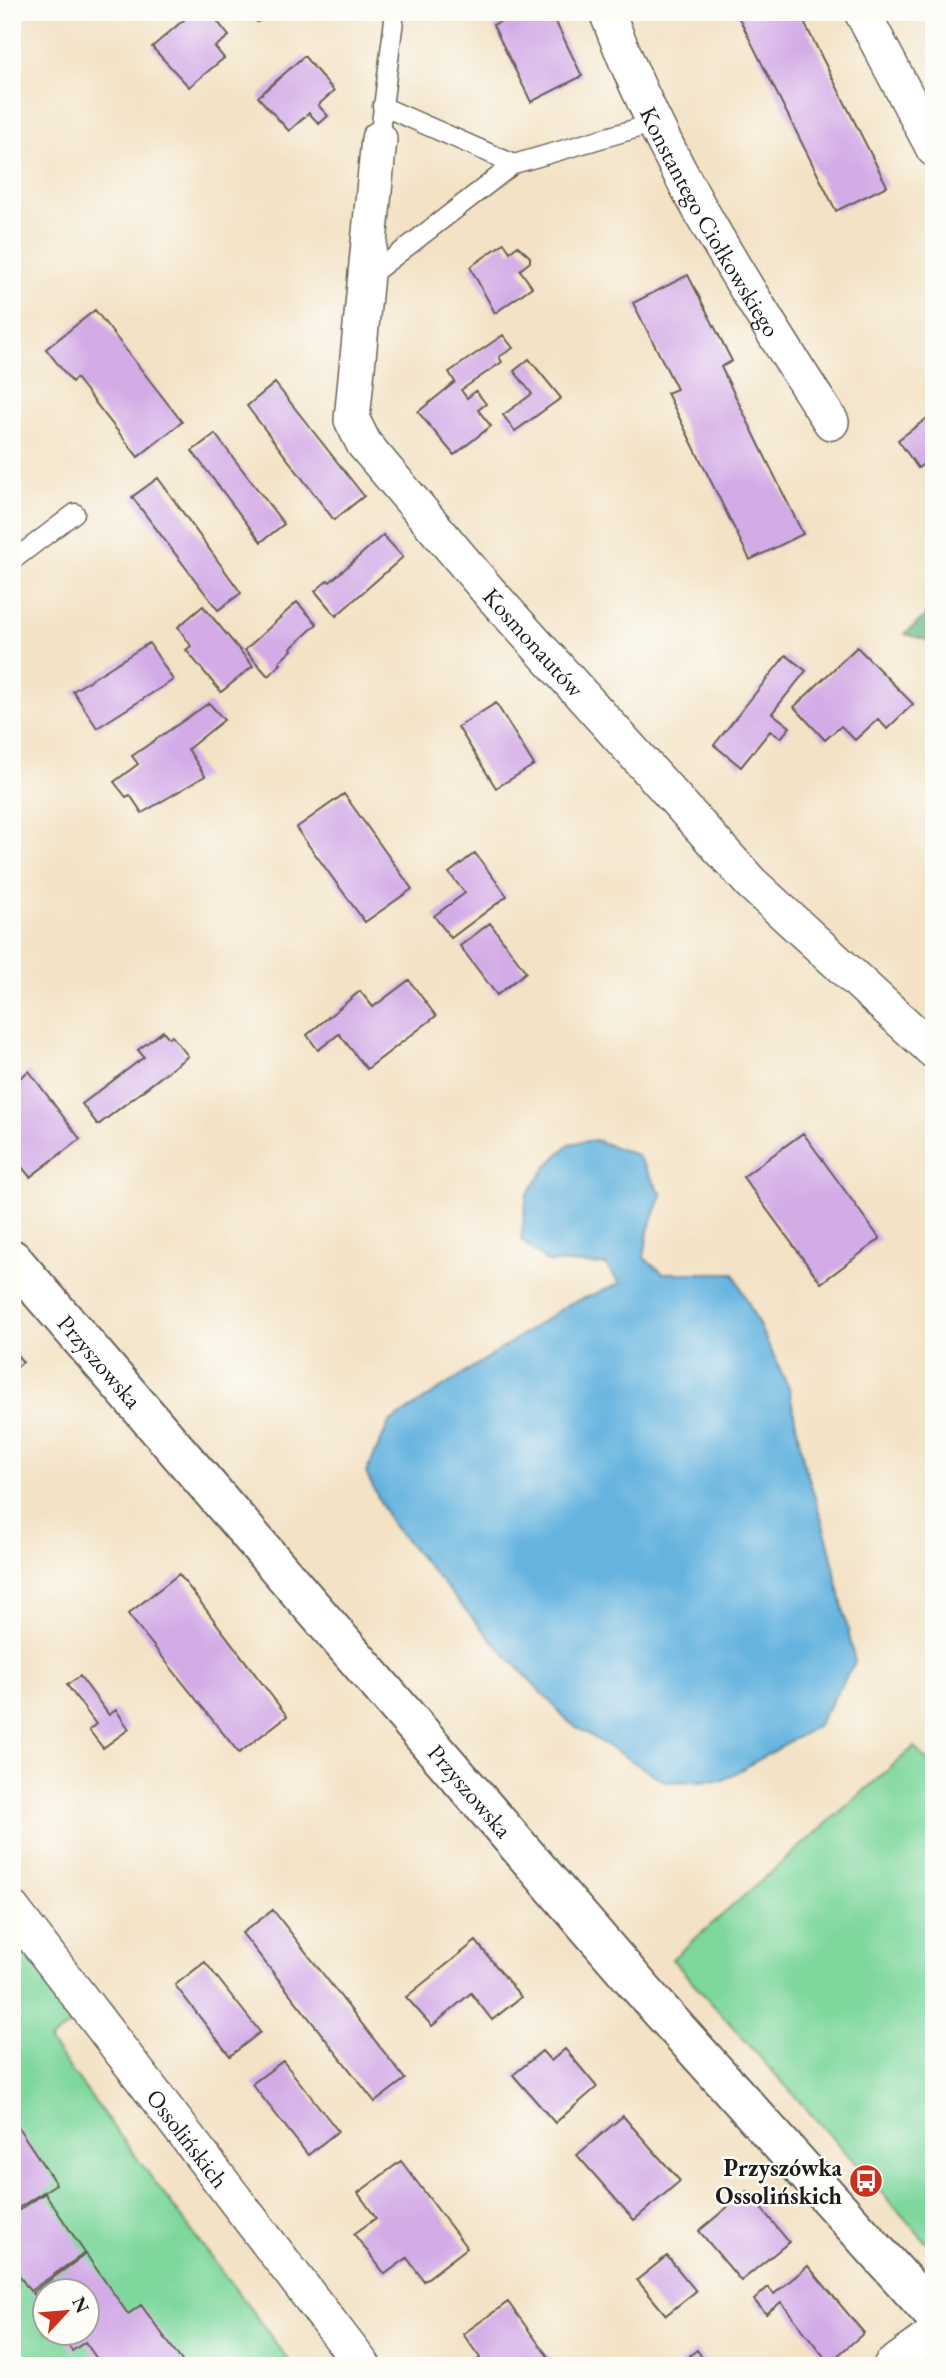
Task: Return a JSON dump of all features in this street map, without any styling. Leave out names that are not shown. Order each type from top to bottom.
[{"type":"street","name":"Konstantego Ciołkowskiego","points":[[607,12],[655,123],[743,282],[831,422]]},
{"type":"street","points":[[862,12],[934,149]]},
{"type":"street","name":"Kosmonautów","points":[[381,122],[352,420],[363,444],[490,593],[751,883],[934,1051]]},
{"type":"street","name":"Przyszowska","points":[[12,1259],[624,1969],[934,2315]]},
{"type":"street","name":"Ossolińskich","points":[[12,1910],[363,2366]]},
{"type":"street","points":[[891,2366],[934,2335]]},
{"type":"lane","points":[[395,12],[381,122],[514,164]]},
{"type":"lane","points":[[366,279],[514,164],[655,123]]},
{"type":"lane","points":[[12,561],[75,513]]},
{"type":"green space","points":[[934,608],[934,642],[905,634]]},
{"type":"green space","points":[[914,1747],[934,1767],[934,2251],[672,1959]]},
{"type":"green space","points":[[12,1909],[88,2011],[49,2041],[293,2366],[12,2366]]},
{"type":"water","points":[[595,1140],[637,1155],[662,1195],[648,1231],[644,1258],[663,1273],[734,1273],[789,1388],[803,1459],[828,1541],[855,1662],[817,1726],[723,1780],[666,1782],[570,1723],[482,1629],[390,1522],[366,1473],[389,1423],[569,1304],[620,1284],[606,1265],[547,1262],[521,1240],[527,1195],[549,1164],[569,1144]]},
{"type":"building","points":[[193,12],[210,12],[229,36],[215,47],[224,58],[189,87],[152,47]]},
{"type":"building","points":[[254,12],[281,12],[257,22]]},
{"type":"building","points":[[502,12],[551,12],[582,76],[531,102],[493,25],[505,19]]},
{"type":"building","points":[[736,12],[799,12],[887,186],[836,211]]},
{"type":"building","points":[[304,56],[334,91],[318,105],[328,116],[319,124],[309,113],[289,131],[258,97]]},
{"type":"building","points":[[504,243],[510,252],[518,246],[530,257],[530,262],[520,270],[532,287],[495,313],[470,267]]},
{"type":"building","points":[[688,275],[732,361],[721,367],[803,534],[750,560],[667,393],[677,389],[633,303]]},
{"type":"building","points":[[95,310],[182,422],[138,457],[76,378],[72,382],[46,349]]},
{"type":"building","points":[[503,335],[513,348],[499,357],[502,362],[461,390],[467,398],[476,391],[486,404],[478,410],[491,426],[454,455],[418,412],[455,382],[449,372]]},
{"type":"building","points":[[529,359],[561,398],[515,431],[503,415],[532,394],[514,371]]},
{"type":"building","points":[[275,383],[364,496],[334,520],[247,406]]},
{"type":"building","points":[[12,413],[20,422],[12,428]]},
{"type":"building","points":[[934,413],[934,456],[918,468],[898,440]]},
{"type":"building","points":[[215,434],[284,524],[261,542],[192,451]]},
{"type":"building","points":[[158,478],[241,593],[218,610],[132,497]]},
{"type":"building","points":[[383,535],[403,557],[336,616],[315,591],[328,580],[330,582]]},
{"type":"building","points":[[297,602],[317,624],[291,648],[279,662],[281,664],[268,676],[245,650]]},
{"type":"building","points":[[203,606],[253,666],[221,692],[186,650],[191,646],[178,627]]},
{"type":"building","points":[[149,643],[173,680],[97,728],[73,691]]},
{"type":"building","points":[[857,647],[913,704],[887,729],[878,719],[855,740],[841,726],[825,740],[794,707]]},
{"type":"building","points":[[786,655],[806,671],[772,713],[790,727],[781,738],[770,731],[741,767],[714,745]]},
{"type":"building","points":[[209,703],[224,720],[188,749],[205,776],[142,813],[130,795],[126,797],[114,782],[138,764],[132,756]]},
{"type":"building","points":[[496,703],[534,765],[496,788],[458,727]]},
{"type":"building","points":[[344,794],[412,889],[365,922],[296,828]]},
{"type":"building","points":[[475,853],[507,896],[451,938],[434,916],[465,893],[449,873]]},
{"type":"building","points":[[490,923],[526,972],[497,995],[460,946]]},
{"type":"building","points":[[409,980],[436,1016],[367,1069],[339,1034],[318,1050],[307,1035],[360,991],[373,1007]]},
{"type":"building","points":[[163,1031],[169,1038],[172,1036],[188,1056],[98,1125],[82,1104],[144,1057],[138,1050]]},
{"type":"building","points":[[29,1071],[80,1139],[30,1177],[12,1155],[12,1084]]},
{"type":"building","points":[[803,1133],[880,1239],[821,1283],[743,1177]]},
{"type":"building","points":[[12,1349],[23,1362],[12,1371]]},
{"type":"building","points":[[179,1574],[287,1716],[239,1753],[128,1614]]},
{"type":"building","points":[[80,1676],[109,1715],[116,1710],[129,1729],[103,1748],[89,1730],[96,1724],[67,1685]]},
{"type":"building","points":[[273,1910],[405,2079],[375,2102],[242,1933]]},
{"type":"building","points":[[476,1941],[521,1997],[492,2020],[471,1993],[432,2026],[406,1997]]},
{"type":"building","points":[[205,1962],[260,2032],[230,2056],[175,1985]]},
{"type":"building","points":[[565,2049],[597,2087],[555,2123],[513,2075],[542,2051],[551,2061]]},
{"type":"building","points":[[283,2061],[338,2131],[308,2155],[252,2084]]},
{"type":"building","points":[[623,2116],[680,2181],[634,2220],[577,2155]]},
{"type":"building","points":[[16,2124],[56,2184],[12,2212],[12,2127]]},
{"type":"building","points":[[401,2161],[467,2248],[424,2281],[407,2258],[385,2274],[354,2234],[376,2218],[358,2193]]},
{"type":"building","points":[[747,2191],[789,2242],[741,2281],[699,2231]]},
{"type":"building","points":[[45,2193],[85,2253],[52,2276],[32,2276],[30,2291],[12,2265],[12,2215]]},
{"type":"building","points":[[86,2254],[101,2276],[56,2276]]},
{"type":"building","points":[[667,2256],[696,2291],[666,2315],[637,2280]]},
{"type":"building","points":[[808,2266],[864,2333],[829,2363],[781,2302],[766,2314],[754,2300],[768,2287],[774,2294]]},
{"type":"building","points":[[102,2277],[128,2314],[141,2305],[184,2364],[102,2366],[88,2346],[102,2346]]},
{"type":"building","points":[[508,2302],[555,2366],[470,2366],[480,2358],[463,2334]]},
{"type":"building","points":[[697,2350],[708,2366],[676,2366]]},
{"type":"place","name":"Przyszówka Ossolińskich","points":[[866,2181]]}]
